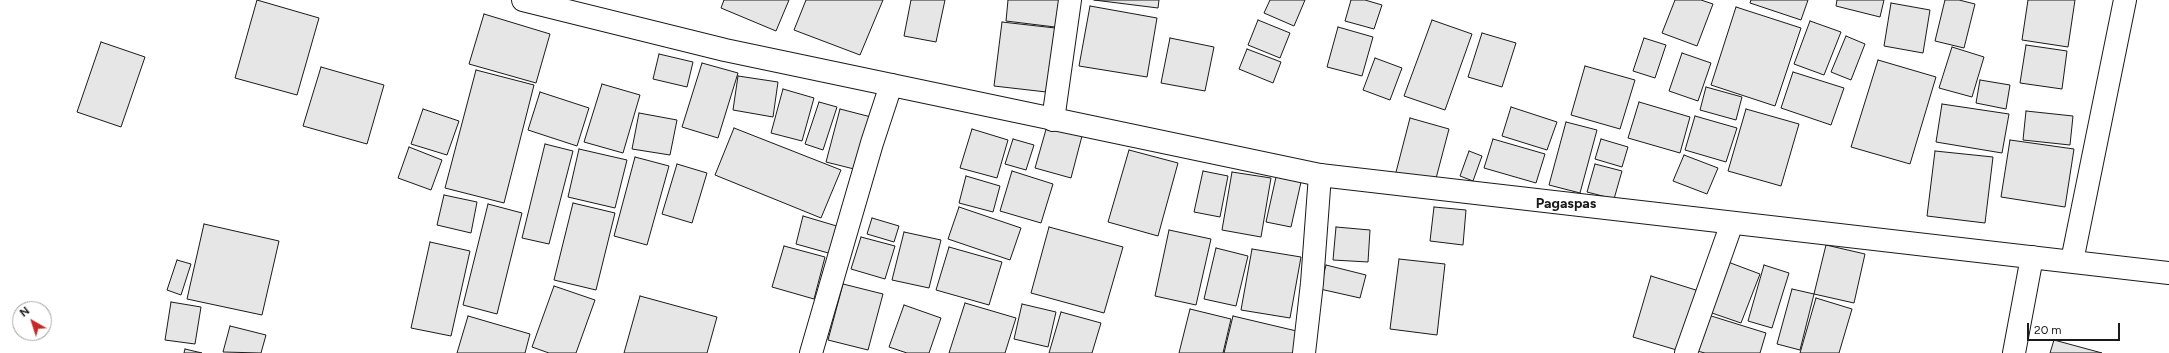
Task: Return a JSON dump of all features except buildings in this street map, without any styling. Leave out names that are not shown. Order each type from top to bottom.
[{"type":"main road","points":[[522,0],[725,50],[1320,175],[2169,273]]},
{"type":"main road","points":[[1053,120],[1070,0]]},
{"type":"main road","points":[[2072,261],[2125,0]]},
{"type":"main road","points":[[811,353],[872,143],[891,85]]},
{"type":"main road","points":[[1304,353],[1312,283],[1320,175]]},
{"type":"main road","points":[[1686,353],[1732,223]]},
{"type":"main road","points":[[2014,353],[2032,258]]},
{"type":"district","name":"Pagaspas","points":[[1566,204]]}]
